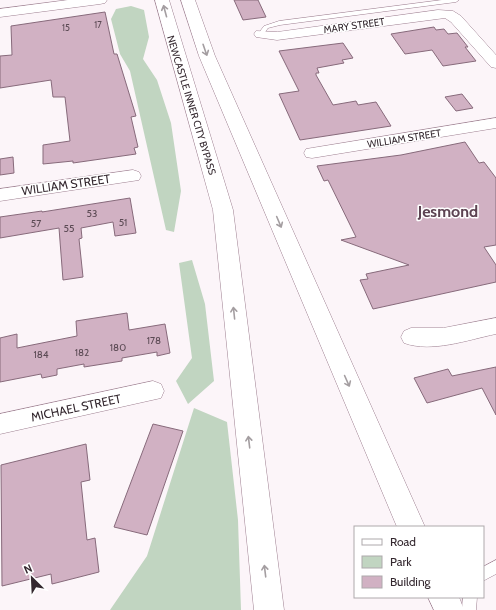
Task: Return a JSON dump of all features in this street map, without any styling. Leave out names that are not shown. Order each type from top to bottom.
[{"type":"main road","points":[[0,12],[100,0]]},
{"type":"main road","name":"NEWCASTLE INNER CITY BYPASS","points":[[162,0],[223,210],[269,610]]},
{"type":"main road","points":[[188,0],[207,56],[411,526]]},
{"type":"main road","points":[[443,598],[449,610]]},
{"type":"street","name":"MARY STREET","points":[[261,34],[277,36],[438,14],[448,14],[456,19],[496,64]]},
{"type":"street","name":"WILLIAM STREET","points":[[312,153],[496,123]]},
{"type":"street","name":"WILLIAM STREET","points":[[0,195],[133,176]]},
{"type":"street","points":[[412,337],[443,337],[496,326]]},
{"type":"street","name":"MICHAEL STREET","points":[[0,424],[153,392]]},
{"type":"lane","points":[[261,34],[266,27],[279,23],[456,0]]},
{"type":"lane","points":[[484,574],[496,568]]},
{"type":"lane","points":[[468,610],[470,598]]},
{"type":"green space","points":[[131,6],[144,10],[149,37],[143,59],[157,80],[171,123],[181,191],[174,232],[166,230],[130,71],[120,54],[111,19],[116,9]]},
{"type":"green space","points":[[192,260],[205,304],[214,381],[188,404],[176,381],[192,358],[179,263]]},
{"type":"green space","points":[[194,408],[227,422],[238,520],[241,610],[110,610],[147,556]]},
{"type":"building","points":[[234,0],[258,0],[266,17],[243,20]]},
{"type":"building","points":[[105,12],[114,54],[117,54],[136,116],[131,117],[138,147],[134,148],[136,154],[73,163],[73,161],[43,164],[43,145],[70,141],[65,97],[53,97],[51,80],[0,88],[0,56],[12,55],[11,26]]},
{"type":"building","points":[[434,27],[436,30],[444,29],[448,34],[457,33],[468,47],[465,47],[476,61],[443,66],[432,50],[405,54],[391,34]]},
{"type":"building","points":[[343,43],[353,58],[342,60],[344,63],[317,68],[319,73],[316,73],[333,105],[356,101],[358,105],[376,102],[391,126],[300,140],[279,94],[299,91],[279,51]]},
{"type":"building","points":[[462,94],[473,108],[456,111],[445,97]]},
{"type":"building","points":[[465,142],[479,163],[484,162],[496,178],[496,245],[484,247],[496,265],[496,282],[373,309],[360,280],[368,279],[366,274],[409,265],[341,240],[356,237],[328,180],[324,181],[317,166],[401,155]]},
{"type":"building","points":[[13,157],[14,173],[0,175],[0,159]]},
{"type":"building","points":[[130,198],[136,233],[115,236],[113,222],[81,228],[82,238],[79,239],[83,277],[63,280],[59,228],[0,238],[0,217]]},
{"type":"building","points":[[127,313],[129,330],[165,324],[170,353],[157,356],[157,352],[122,358],[122,361],[84,367],[84,364],[57,369],[57,375],[42,378],[41,374],[0,382],[0,338],[17,334],[17,348],[77,336],[76,321]]},
{"type":"building","points":[[496,367],[496,415],[482,388],[427,403],[414,378],[448,369],[452,376]]},
{"type":"building","points":[[153,424],[183,431],[147,535],[114,527]]},
{"type":"building","points":[[86,444],[90,480],[81,482],[87,540],[95,538],[99,572],[52,584],[51,574],[2,586],[1,465]]},
{"type":"district","name":"Jesmond","points":[[448,211]]}]
